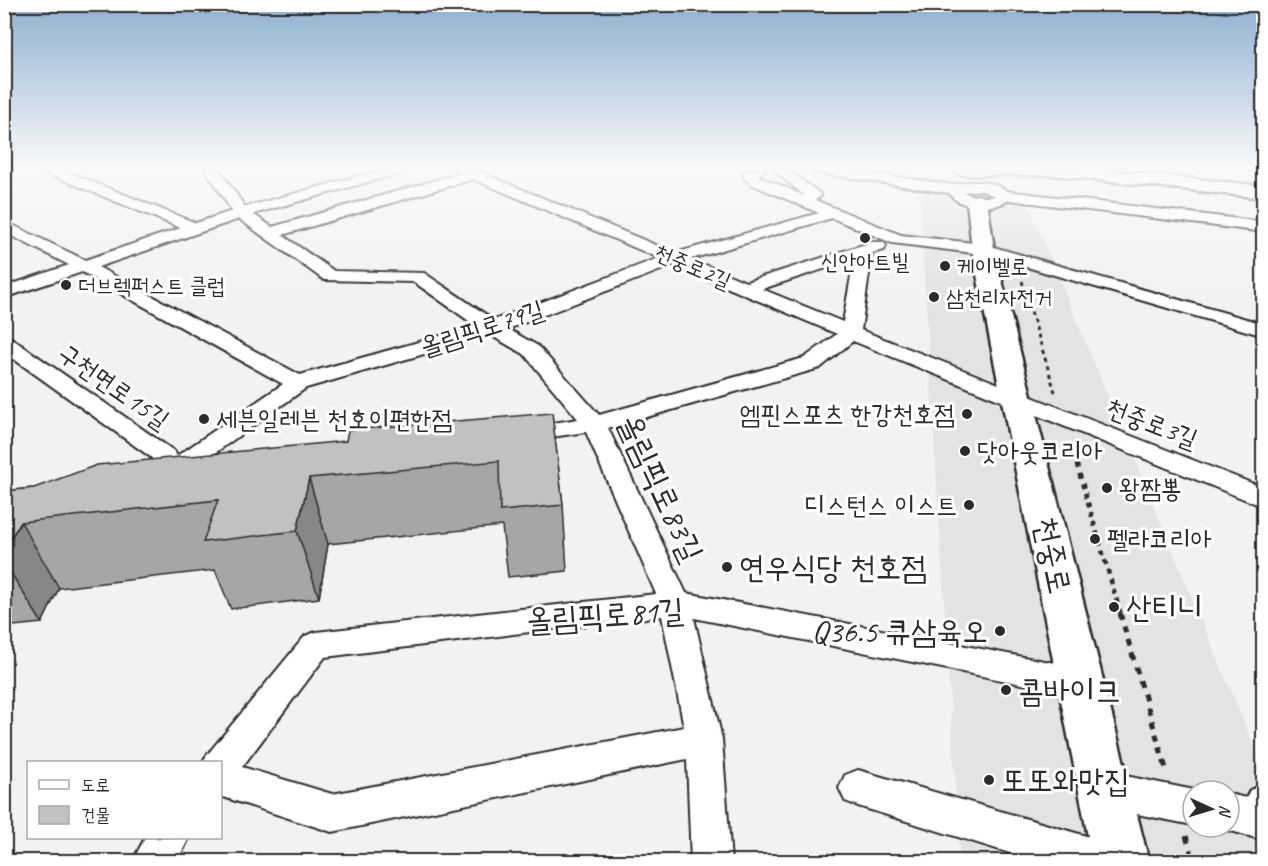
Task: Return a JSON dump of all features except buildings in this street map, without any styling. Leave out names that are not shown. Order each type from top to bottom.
[{"type":"main road","name":"천중로","points":[[984,209],[999,253],[1019,402],[1121,861]]},
{"type":"street","points":[[149,209],[195,228]]},
{"type":"street","points":[[239,209],[241,213]]},
{"type":"street","points":[[4,293],[251,209]]},
{"type":"street","name":"천중로2길","points":[[270,233],[345,209]]},
{"type":"street","name":"천중로2길","points":[[560,209],[1019,402]]},
{"type":"street","points":[[825,209],[898,240],[999,253],[1263,330]]},
{"type":"street","points":[[830,209],[834,213]]},
{"type":"street","points":[[1140,209],[1263,227]]},
{"type":"street","name":"올림픽로83길","points":[[241,213],[330,276],[418,277],[492,328],[531,350],[594,424],[675,603],[704,739],[711,861]]},
{"type":"street","name":"올림픽로79길","points":[[141,489],[298,383],[492,328],[676,258],[834,213]]},
{"type":"street","points":[[4,226],[83,266],[298,383]]},
{"type":"street","name":"천중로2길","points":[[746,288],[898,240]]},
{"type":"street","points":[[501,438],[594,424],[812,363],[851,333],[864,251]]},
{"type":"street","name":"구천면로15길","points":[[4,342],[165,456],[141,489]]},
{"type":"street","name":"천중로3길","points":[[1019,402],[1263,498]]},
{"type":"street","points":[[141,489],[198,481]]},
{"type":"street","name":"올림픽로81길","points":[[222,764],[316,645],[675,603],[1081,682]]},
{"type":"street","points":[[222,779],[332,813],[704,739]]},
{"type":"street","points":[[858,788],[1107,861]]},
{"type":"street","points":[[1106,790],[1181,804]]},
{"type":"street","points":[[1241,816],[1256,819],[1263,803]]},
{"type":"street","points":[[152,861],[168,839]]},
{"type":"path","points":[[999,253],[1063,419],[1181,792]]},
{"type":"path","points":[[1190,839],[1194,861]]},
{"type":"shaded area","points":[[920,209],[1030,209],[1263,768],[1263,861],[960,861]]},
{"type":"place","name":"신안아트빌","points":[[865,238]]},
{"type":"place","name":"케이벨로","points":[[945,266]]},
{"type":"place","name":"더브렉퍼스트 클럽","points":[[66,285]]},
{"type":"place","name":"삼천리자전거","points":[[934,297]]},
{"type":"place","name":"엠핀스포츠 한강천호점","points":[[967,414]]},
{"type":"place","name":"세븐일레븐 천호이편한점","points":[[204,419]]},
{"type":"place","name":"닷아웃코리아","points":[[965,451]]},
{"type":"place","name":"왕짬뽕","points":[[1107,488]]},
{"type":"place","name":"디스턴스 이스트","points":[[969,505]]},
{"type":"place","name":"펠라코리아","points":[[1095,539]]},
{"type":"place","name":"연우식당 천호점","points":[[727,567]]},
{"type":"place","name":"산티니","points":[[1114,607]]},
{"type":"place","name":"Q36.5 큐삼육오","points":[[1000,631]]},
{"type":"place","name":"콤바이크","points":[[1006,690]]},
{"type":"place","name":"또또와맛집","points":[[989,780]]}]
